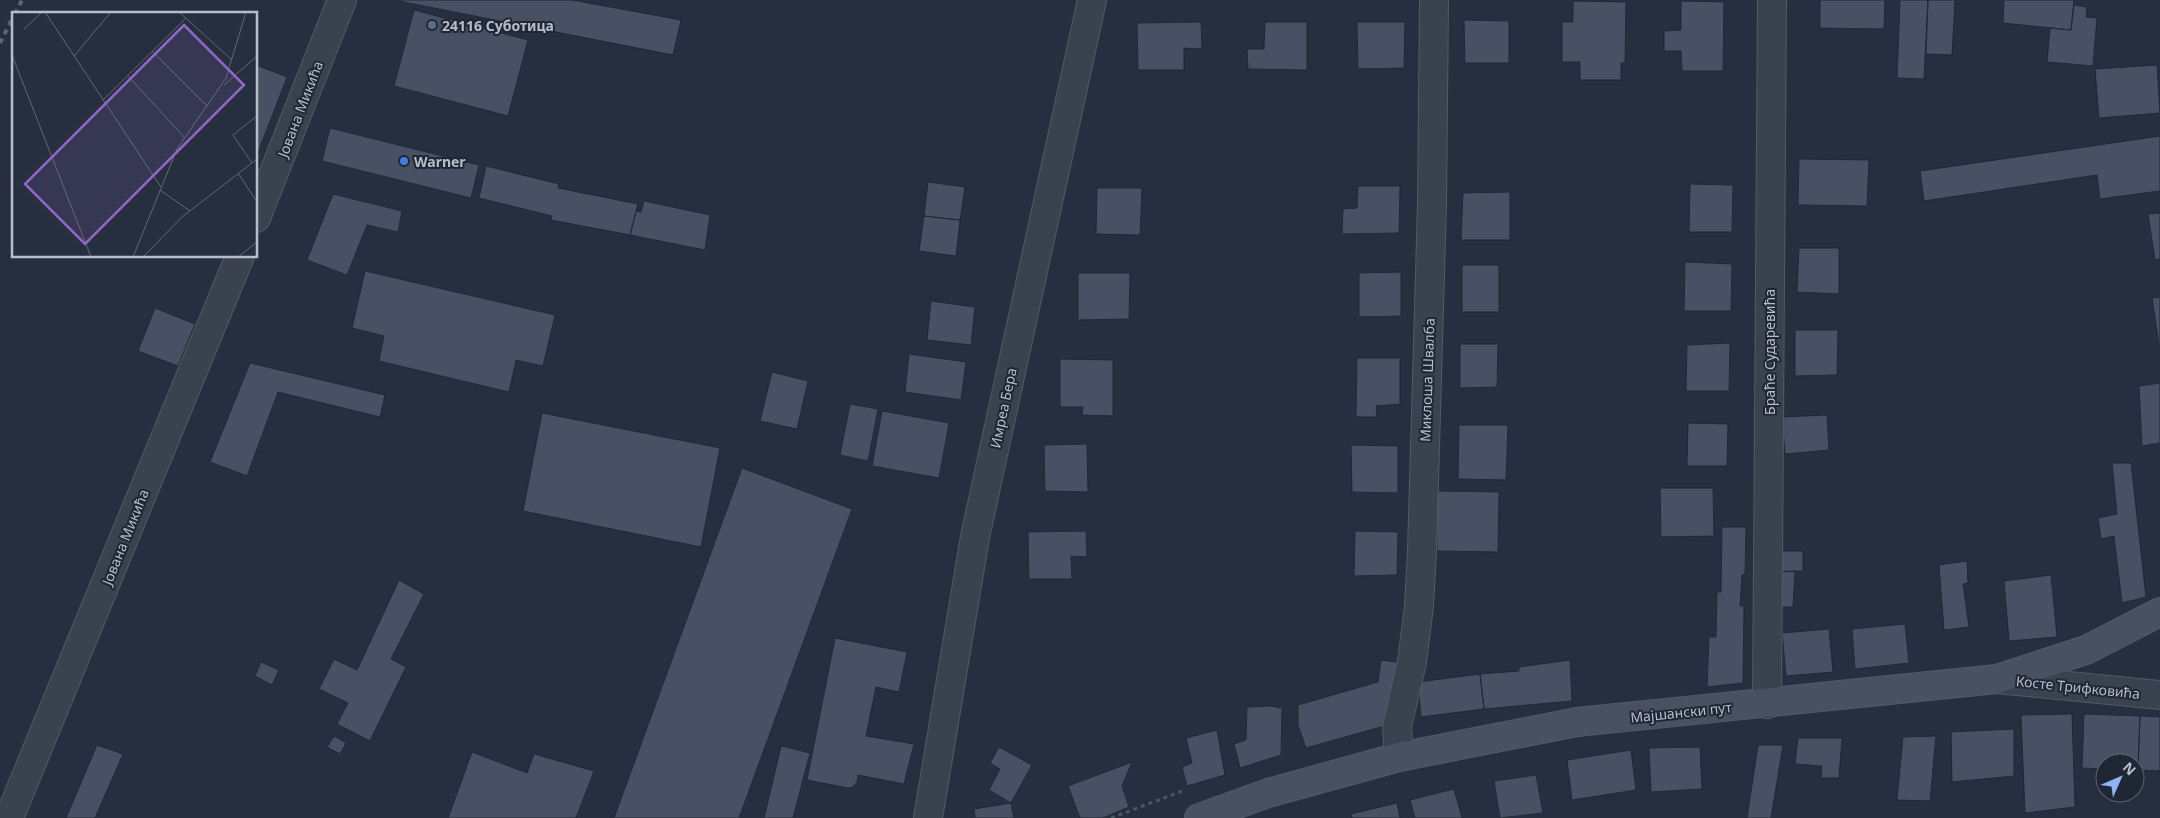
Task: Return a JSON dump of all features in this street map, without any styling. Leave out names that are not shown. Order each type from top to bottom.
[{"type":"street","name":"Јована Микића","points":[[258,213],[342,0]]},
{"type":"street","name":"Имреа Бера","points":[[928,818],[975,537],[1092,0]]},
{"type":"street","name":"Миклоша Швалба","points":[[1399,757],[1397,727],[1412,662],[1419,606],[1422,551],[1432,204],[1434,0]]},
{"type":"street","name":"Браће Сударевића","points":[[1767,704],[1772,0]]},
{"type":"street","name":"Јована Микића","points":[[9,818],[239,258]]},
{"type":"street","name":"Мајшански пут","points":[[1199,818],[1268,793],[1399,757],[1577,722],[1997,679],[2086,650],[2160,612]]},
{"type":"street","name":"Косте Трифковића","points":[[1997,679],[2160,695]]},
{"type":"building","points":[[393,0],[572,0],[681,20],[673,55]]},
{"type":"building","points":[[1820,0],[1885,0],[1884,29],[1820,28]]},
{"type":"building","points":[[1900,0],[1928,0],[1924,79],[1897,78]]},
{"type":"building","points":[[1928,0],[1955,0],[1952,55],[1926,54]]},
{"type":"building","points":[[2004,0],[2074,0],[2071,30],[2003,23]]},
{"type":"building","points":[[1573,1],[1626,2],[1625,63],[1621,63],[1621,80],[1580,80],[1580,62],[1562,62],[1562,22],[1573,22]]},
{"type":"building","points":[[1681,1],[1724,2],[1723,71],[1682,71],[1681,51],[1664,51],[1664,31],[1681,30]]},
{"type":"building","points":[[2074,5],[2087,7],[2086,17],[2097,18],[2093,66],[2047,62],[2050,28],[2071,30]]},
{"type":"building","points":[[414,10],[528,40],[508,116],[394,86]]},
{"type":"building","points":[[1464,20],[1509,21],[1509,63],[1465,63]]},
{"type":"building","points":[[1201,22],[1202,49],[1184,48],[1184,70],[1138,70],[1137,23]]},
{"type":"building","points":[[1265,22],[1307,22],[1307,70],[1248,69],[1247,49],[1264,49]]},
{"type":"building","points":[[1357,22],[1405,22],[1404,68],[1358,69]]},
{"type":"building","points":[[2157,65],[2160,113],[2099,118],[2095,69]]},
{"type":"building","points":[[258,66],[287,77],[258,153]]},
{"type":"building","points":[[330,128],[479,165],[471,198],[322,161]]},
{"type":"building","points":[[2160,136],[2160,191],[2100,199],[2097,175],[1924,201],[1920,171]]},
{"type":"building","points":[[1799,159],[1869,160],[1867,206],[1798,205]]},
{"type":"building","points":[[486,166],[559,184],[558,188],[638,204],[630,235],[551,220],[552,216],[479,198]]},
{"type":"building","points":[[928,182],[965,187],[960,220],[924,216]]},
{"type":"building","points":[[1690,184],[1733,185],[1732,232],[1689,232]]},
{"type":"building","points":[[1358,186],[1400,186],[1399,233],[1342,234],[1343,209],[1357,208]]},
{"type":"building","points":[[1097,188],[1142,188],[1140,235],[1096,234]]},
{"type":"building","points":[[1510,192],[1510,240],[1461,240],[1463,193]]},
{"type":"building","points":[[333,194],[402,211],[398,232],[367,225],[347,275],[307,260]]},
{"type":"building","points":[[644,201],[710,215],[705,250],[630,235],[636,211],[641,212]]},
{"type":"building","points":[[2160,213],[2160,259],[2155,260],[2148,214]]},
{"type":"building","points":[[924,216],[960,220],[956,256],[919,251]]},
{"type":"building","points":[[1799,248],[1839,248],[1839,294],[1797,292]]},
{"type":"building","points":[[1685,262],[1732,264],[1731,311],[1684,311]]},
{"type":"building","points":[[1462,265],[1499,265],[1499,312],[1462,312]]},
{"type":"building","points":[[365,271],[555,315],[543,366],[516,360],[509,392],[379,361],[384,336],[352,328]]},
{"type":"building","points":[[1401,272],[1401,316],[1359,317],[1359,273]]},
{"type":"building","points":[[1078,273],[1130,273],[1129,319],[1078,320]]},
{"type":"building","points":[[2160,297],[2160,352],[2152,298]]},
{"type":"building","points":[[931,301],[975,307],[971,345],[927,340]]},
{"type":"building","points":[[155,308],[195,324],[178,366],[138,351]]},
{"type":"building","points":[[1795,330],[1838,330],[1837,375],[1795,376]]},
{"type":"building","points":[[1730,343],[1729,391],[1686,391],[1687,345]]},
{"type":"building","points":[[1460,344],[1498,344],[1497,387],[1460,388]]},
{"type":"building","points":[[909,354],[966,362],[961,400],[905,392]]},
{"type":"building","points":[[1357,358],[1400,358],[1400,404],[1376,406],[1377,417],[1356,417]]},
{"type":"building","points":[[1060,359],[1113,360],[1113,416],[1082,415],[1083,407],[1060,407]]},
{"type":"building","points":[[250,363],[385,395],[380,417],[278,392],[247,476],[210,462]]},
{"type":"building","points":[[772,372],[808,381],[797,429],[760,421]]},
{"type":"building","points":[[2160,383],[2160,443],[2142,446],[2139,386]]},
{"type":"building","points":[[850,404],[878,409],[868,461],[840,455]]},
{"type":"building","points":[[882,411],[949,423],[939,478],[872,466]]},
{"type":"building","points":[[542,413],[720,448],[701,547],[523,511]]},
{"type":"building","points":[[1827,415],[1829,450],[1785,454],[1782,417]]},
{"type":"building","points":[[1688,423],[1728,424],[1727,466],[1687,466]]},
{"type":"building","points":[[1459,425],[1508,425],[1506,480],[1458,479]]},
{"type":"building","points":[[1087,444],[1088,492],[1045,491],[1044,445]]},
{"type":"building","points":[[1351,445],[1398,446],[1398,493],[1352,492]]},
{"type":"building","points":[[2112,463],[2131,463],[2146,597],[2122,603],[2114,536],[2101,539],[2098,518],[2117,514]]},
{"type":"building","points":[[742,468],[852,509],[739,818],[614,818]]},
{"type":"building","points":[[1660,488],[1713,488],[1714,536],[1661,537]]},
{"type":"building","points":[[1437,491],[1499,492],[1498,552],[1437,551]]},
{"type":"building","points":[[1722,527],[1746,527],[1745,574],[1742,575],[1740,606],[1744,606],[1743,683],[1707,687],[1709,637],[1716,637],[1717,592],[1721,592]]},
{"type":"building","points":[[1086,531],[1087,557],[1071,556],[1072,579],[1029,579],[1028,532]]},
{"type":"building","points":[[1355,531],[1398,532],[1397,575],[1354,576]]},
{"type":"building","points":[[1773,551],[1803,551],[1803,571],[1773,572]]},
{"type":"building","points":[[1967,561],[1968,583],[1963,584],[1969,627],[1944,630],[1939,565]]},
{"type":"building","points":[[1795,571],[1793,607],[1772,607],[1773,572]]},
{"type":"building","points":[[2051,575],[2057,637],[2009,641],[2004,581]]},
{"type":"building","points":[[399,580],[424,594],[391,659],[406,667],[370,741],[337,724],[348,703],[319,689],[334,659],[357,670]]},
{"type":"building","points":[[1905,624],[1909,663],[1855,669],[1852,629]]},
{"type":"building","points":[[1829,629],[1833,672],[1786,676],[1782,633]]},
{"type":"building","points":[[835,638],[907,652],[899,692],[876,687],[866,736],[914,744],[904,784],[858,775],[857,782],[853,787],[848,788],[807,780]]},
{"type":"building","points":[[1381,660],[1403,663],[1388,725],[1306,748],[1298,725],[1298,705],[1378,682]]},
{"type":"building","points":[[1570,660],[1572,701],[1484,709],[1480,674],[1519,671],[1519,667]]},
{"type":"building","points":[[261,662],[279,670],[272,685],[255,676]]},
{"type":"building","points":[[1480,674],[1484,709],[1421,717],[1418,682]]},
{"type":"building","points":[[1270,706],[1282,708],[1281,755],[1240,768],[1234,744],[1246,740],[1247,707]]},
{"type":"building","points":[[2072,714],[2075,807],[2025,813],[2021,715]]},
{"type":"building","points":[[2084,714],[2140,716],[2139,753],[2095,753],[2095,769],[2082,768]]},
{"type":"building","points":[[2140,716],[2160,717],[2160,771],[2145,770],[2145,753],[2139,753]]},
{"type":"building","points":[[2014,729],[2014,776],[1952,782],[1951,732]]},
{"type":"building","points":[[1217,730],[1225,775],[1187,786],[1182,767],[1192,763],[1186,738]]},
{"type":"building","points":[[334,736],[346,743],[340,754],[327,747]]},
{"type":"building","points":[[1936,736],[1930,801],[1897,800],[1903,737]]},
{"type":"building","points":[[1798,738],[1842,738],[1839,778],[1821,778],[1822,766],[1795,764]]},
{"type":"building","points":[[97,745],[123,754],[95,818],[66,818]]},
{"type":"building","points":[[1758,745],[1783,745],[1771,818],[1747,818]]},
{"type":"building","points":[[781,746],[810,753],[793,818],[764,818]]},
{"type":"building","points":[[999,747],[1032,765],[1011,803],[989,790],[1000,769],[990,763]]},
{"type":"building","points":[[1700,747],[1702,789],[1651,792],[1649,748]]},
{"type":"building","points":[[1631,750],[1636,790],[1572,800],[1567,760]]},
{"type":"building","points":[[472,752],[527,773],[534,754],[594,771],[576,818],[448,818]]},
{"type":"building","points":[[1132,762],[1122,786],[1129,807],[1103,818],[1080,818],[1068,786]]},
{"type":"building","points":[[1536,775],[1543,813],[1500,818],[1494,781]]},
{"type":"building","points":[[1454,789],[1462,818],[1415,818],[1410,800]]},
{"type":"building","points":[[1011,803],[1014,818],[975,818],[974,809]]},
{"type":"building","points":[[1397,803],[1400,818],[1352,818],[1351,814]]},
{"type":"railway","points":[[16,12],[22,0]]},
{"type":"railway","points":[[0,43],[12,19]]},
{"type":"place","name":"24116 Суботица","points":[[432,25]]},
{"type":"place","name":"Warner","points":[[404,161]]}]
